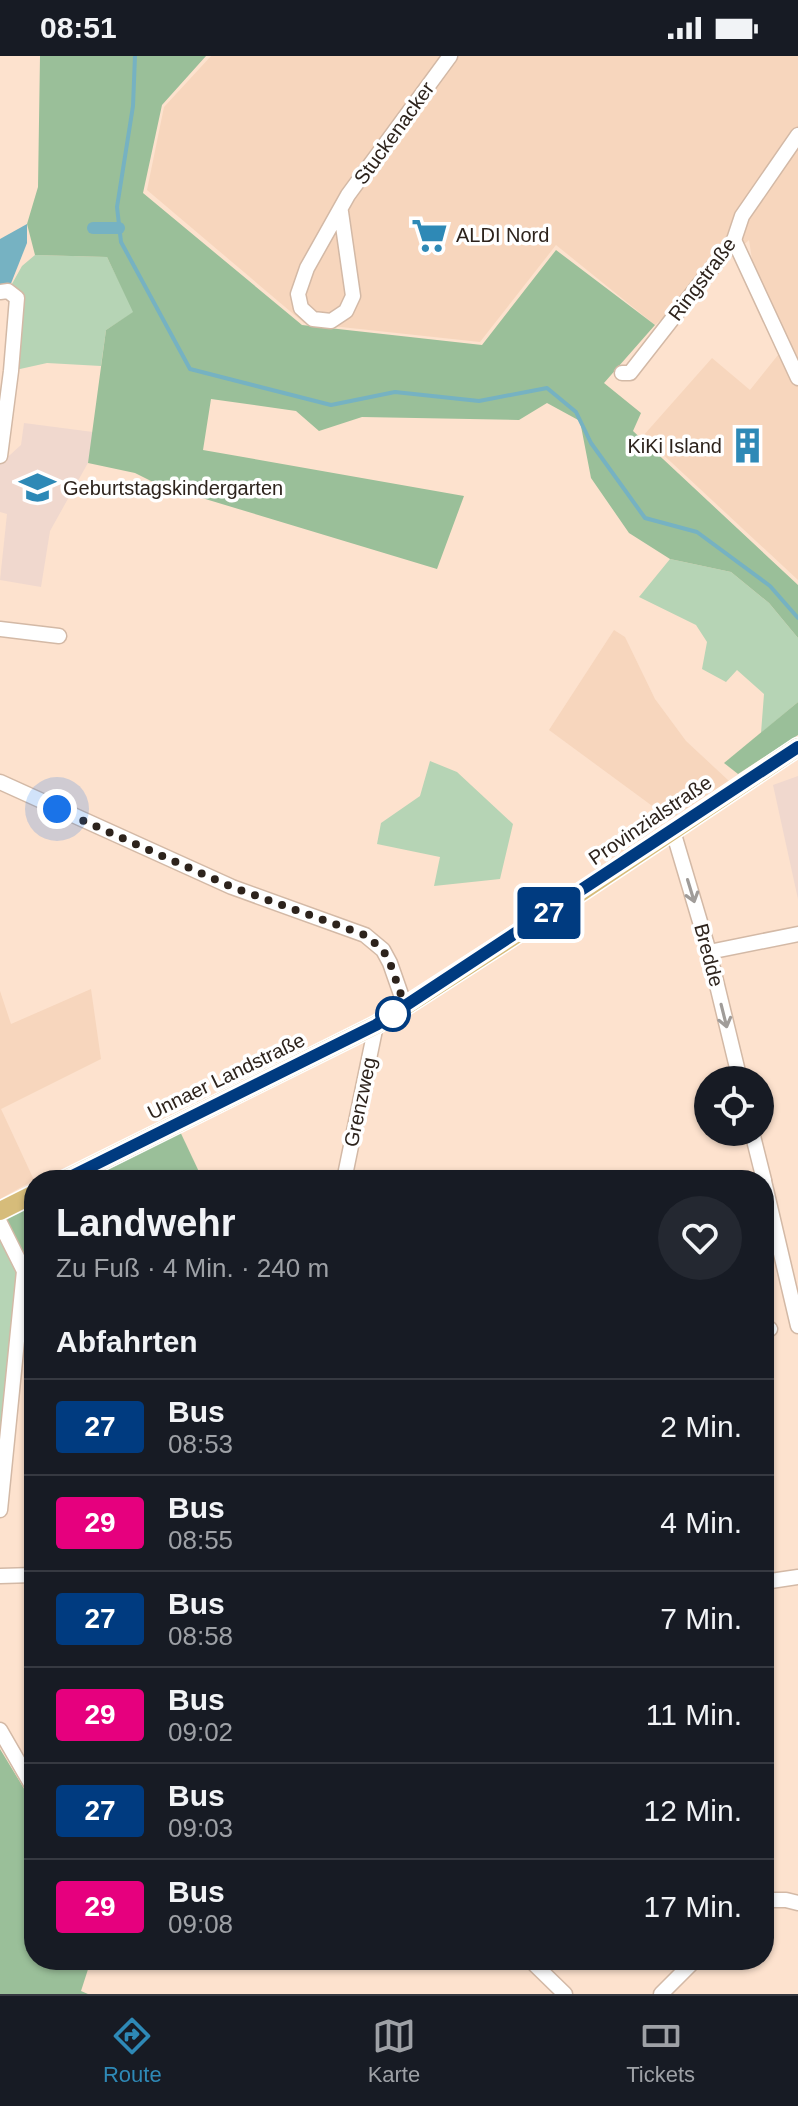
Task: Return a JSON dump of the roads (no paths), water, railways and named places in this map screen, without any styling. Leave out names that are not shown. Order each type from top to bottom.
[{"type":"main road","name":"Provinzialstraße","points":[[405,1006],[798,747]]},
{"type":"main road","name":"Unnaer Landstraße","points":[[84,1170],[376,1025],[405,1006]]},
{"type":"main road","points":[[0,1211],[24,1199]]},
{"type":"street","name":"Stuckenacker","points":[[341,212],[353,296],[346,311],[331,321],[313,319],[301,308],[298,294],[307,268],[348,195],[450,56]]},
{"type":"street","name":"Ringstraße","points":[[622,373],[630,373],[734,240],[742,216],[798,135]]},
{"type":"street","points":[[734,240],[798,378]]},
{"type":"street","points":[[0,292],[8,291],[17,298],[0,456]]},
{"type":"street","points":[[0,629],[59,636]]},
{"type":"street","points":[[0,782],[232,887],[365,935],[383,950],[405,1006]]},
{"type":"street","name":"Bredde","points":[[673,831],[709,952],[737,1066]]},
{"type":"street","points":[[709,952],[798,934]]},
{"type":"street","name":"Grenzweg","points":[[346,1170],[376,1025]]},
{"type":"street","points":[[756,1146],[762,1170]]},
{"type":"street","points":[[774,1222],[798,1323]]},
{"type":"street","points":[[0,1223],[24,1271],[0,1510]]},
{"type":"street","points":[[0,1576],[24,1575]]},
{"type":"street","points":[[774,1581],[798,1577]]},
{"type":"street","points":[[0,1730],[24,1772]]},
{"type":"street","points":[[774,1900],[798,1903]]},
{"type":"street","points":[[540,1970],[565,1994]]},
{"type":"street","points":[[661,1994],[685,1970]]},
{"type":"water","points":[[27,224],[27,243],[8,291],[0,292],[0,239]]},
{"type":"waterway","points":[[135,56],[133,106],[117,207],[121,242],[190,369],[331,405],[395,392],[479,401],[547,388],[576,412],[591,443],[645,518],[697,532],[770,586],[798,618]]},
{"type":"waterway","points":[[93,228],[119,228]]},
{"type":"place","name":"ALDI Nord","points":[[430,235]]},
{"type":"place","name":"KiKi Island","points":[[748,446]]},
{"type":"place","name":"Geburtstagskindergarten","points":[[37,488]]}]
